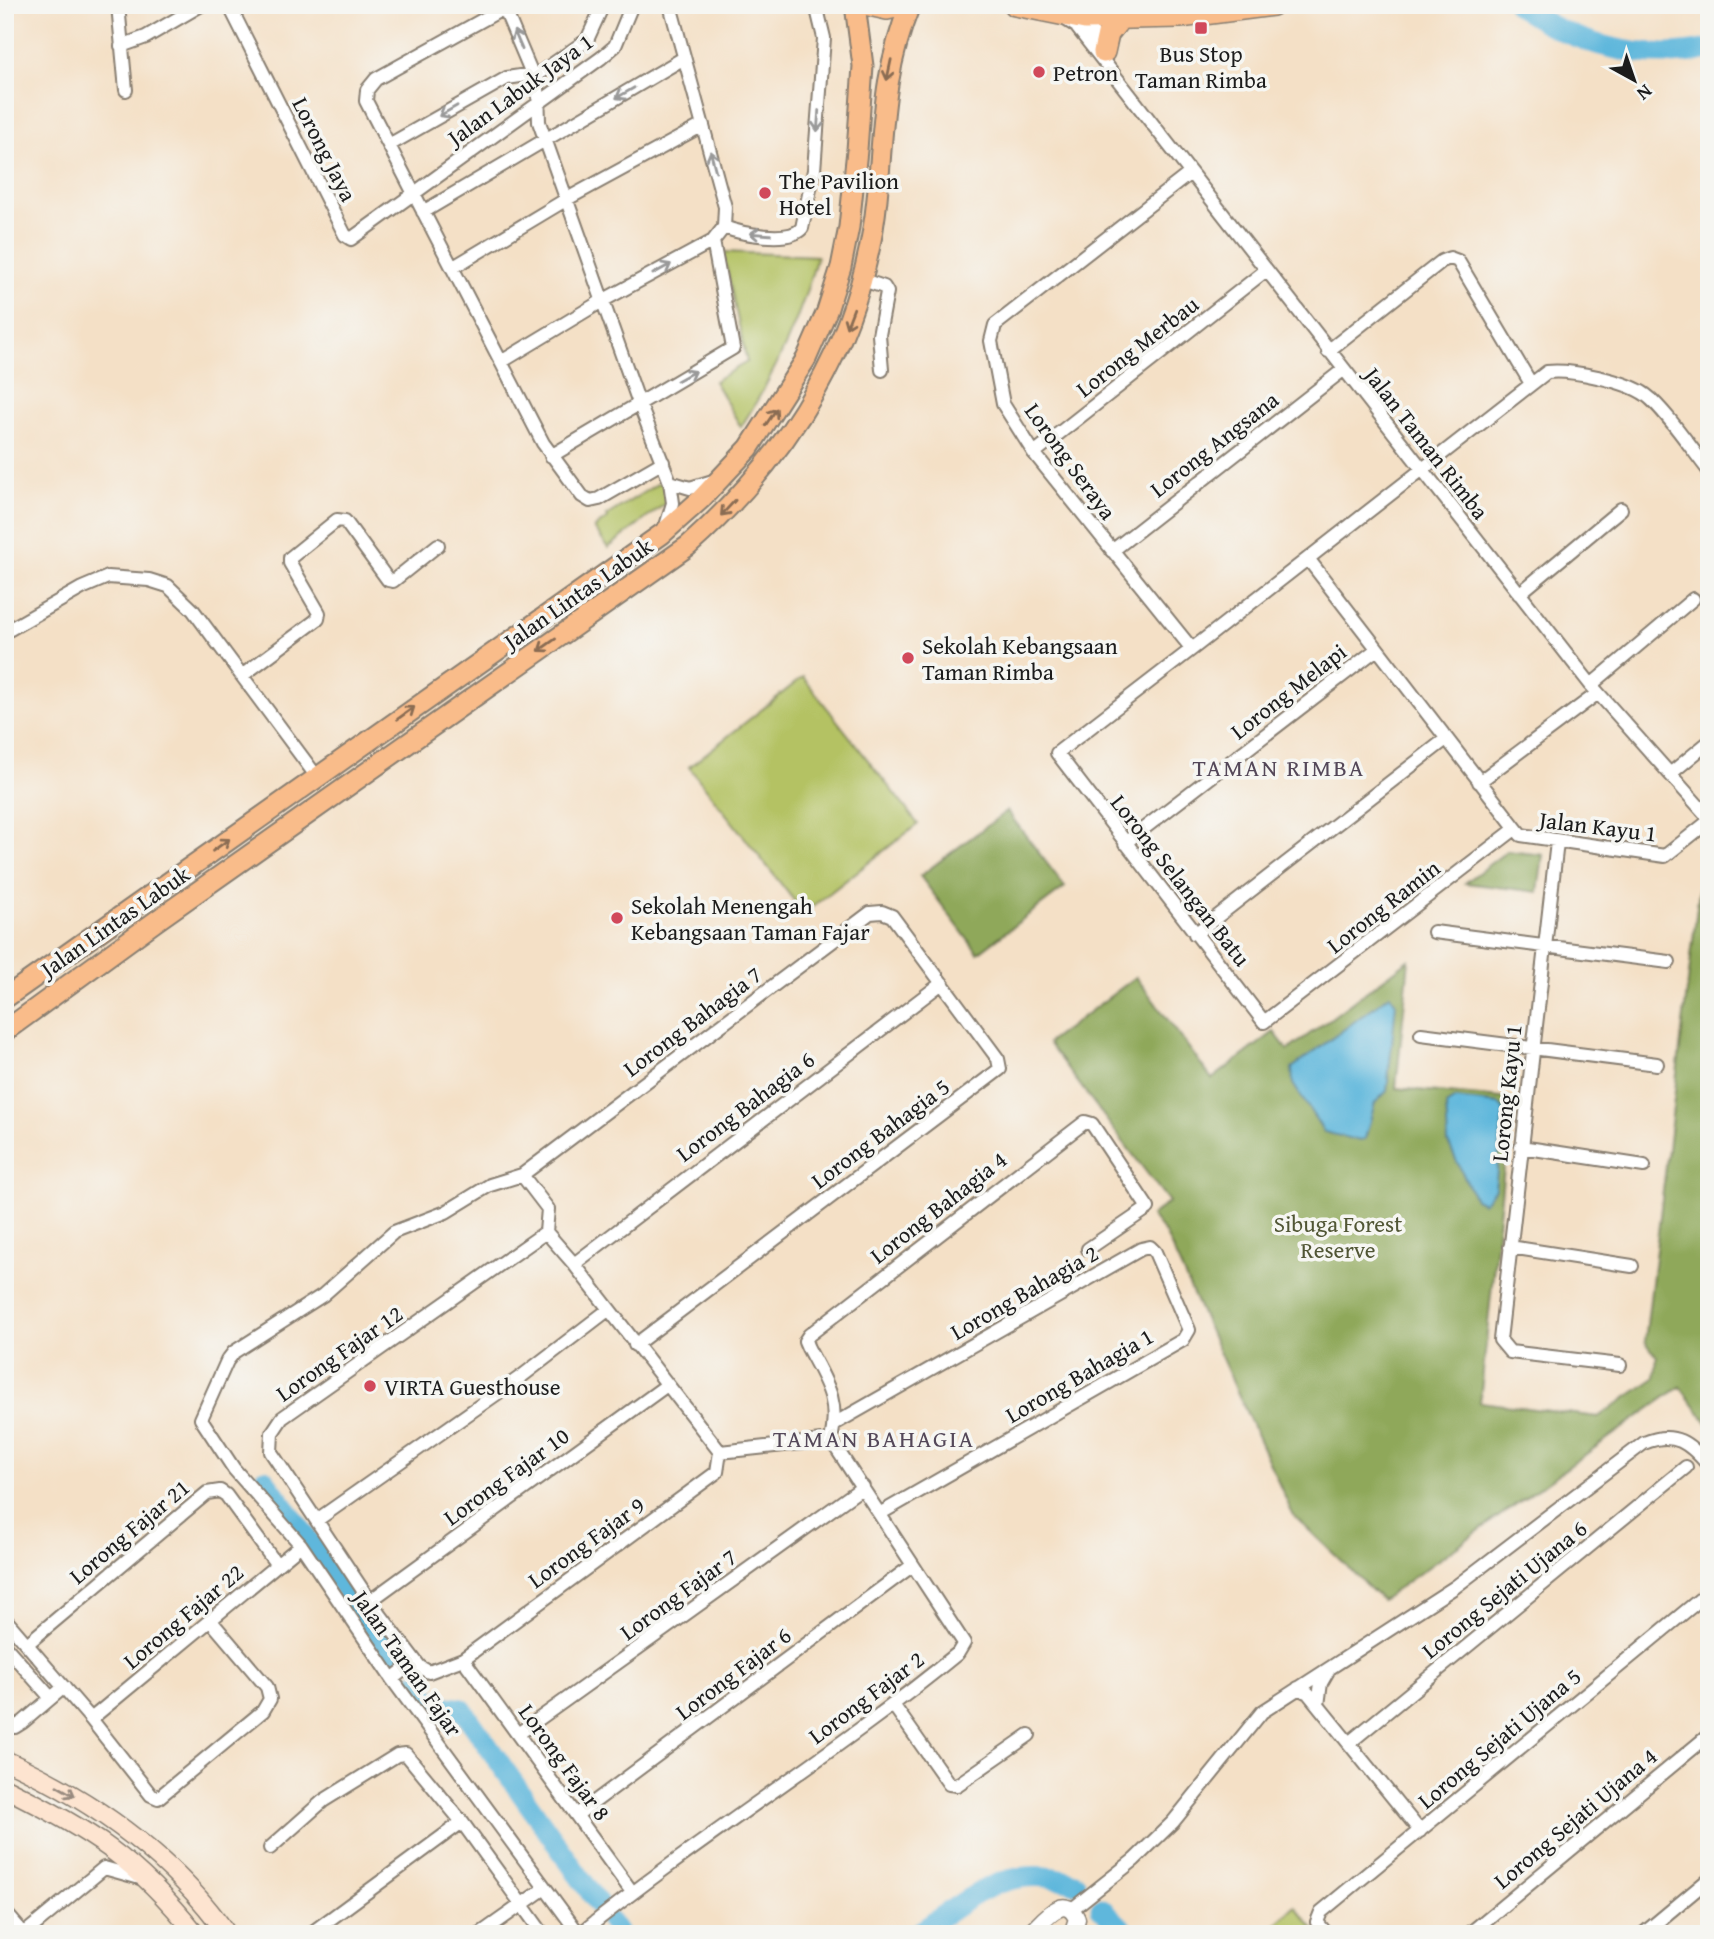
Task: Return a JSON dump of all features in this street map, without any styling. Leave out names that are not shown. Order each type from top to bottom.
[{"type":"highway","points":[[869,5],[887,9],[904,5]]},
{"type":"highway","points":[[1015,5],[1147,16],[1273,5]]},
{"type":"highway","points":[[1101,13],[1108,34],[1104,52]]},
{"type":"main road","name":"Jalan Lintas Labuk","points":[[5,998],[662,534],[725,476],[769,420],[806,359],[841,267],[849,228],[861,101],[863,54],[855,5]]},
{"type":"main road","name":"Jalan Lintas Labuk","points":[[5,1031],[145,928],[384,763],[688,546],[720,517],[792,432],[832,361],[863,280],[877,200],[888,74],[910,5]]},
{"type":"main road","points":[[9,1762],[107,1816],[144,1844],[176,1872],[227,1934]]},
{"type":"main road","points":[[5,1788],[110,1846],[153,1882],[196,1934]]},
{"type":"street","points":[[118,5],[126,90]]},
{"type":"street","points":[[121,46],[146,37],[201,5]]},
{"type":"street","name":"Lorong Jaya","points":[[229,5],[345,235],[351,239],[357,237],[414,192]]},
{"type":"street","points":[[389,145],[507,78],[540,73],[587,40],[603,5]]},
{"type":"street","name":"Jalan Labuk Jaya 1","points":[[414,192],[510,121],[538,105],[615,46],[632,5]]},
{"type":"street","points":[[501,362],[602,301],[713,241],[724,227],[725,207],[670,5]]},
{"type":"street","points":[[724,227],[737,233],[789,236],[797,234],[802,228],[814,170],[824,38],[816,5]]},
{"type":"street","points":[[662,534],[673,503],[670,482],[663,462],[639,403],[539,122],[538,88],[504,7],[376,79],[367,90],[366,101],[551,456],[582,496],[590,501],[663,462]]},
{"type":"street","name":"Jalan Taman Rimba","points":[[1059,10],[1076,26],[1594,689],[1709,820]]},
{"type":"street","name":"Jalan Taman Rimba","points":[[1101,13],[1104,52],[1122,85]]},
{"type":"street","points":[[423,212],[684,58]]},
{"type":"street","points":[[452,268],[568,199],[703,125]]},
{"type":"street","name":"Lorong Seraya","points":[[1189,174],[995,325],[991,341],[1003,404],[1034,453],[1192,649]]},
{"type":"street","points":[[551,456],[733,348],[713,241]]},
{"type":"street","points":[[1328,351],[1442,261],[1450,258],[1458,261],[1530,382]]},
{"type":"street","name":"Lorong Merbau","points":[[1034,453],[1265,271]]},
{"type":"street","points":[[863,280],[884,287],[887,292],[879,335],[882,370]]},
{"type":"street","name":"Lorong Angsana","points":[[1112,551],[1343,370]]},
{"type":"street","points":[[1192,649],[1422,471],[1530,382],[1547,372],[1563,370],[1633,388],[1648,396],[1709,471]]},
{"type":"street","points":[[670,482],[690,488],[725,476]]},
{"type":"street","points":[[1519,594],[1621,509]]},
{"type":"street","points":[[243,675],[318,619],[319,613],[290,564],[290,558],[337,520],[345,522],[387,580],[393,581],[439,545]]},
{"type":"street","name":"Lorong Melapi","points":[[1309,560],[1516,829]]},
{"type":"street","points":[[5,632],[82,587],[108,578],[149,580],[167,586],[182,598],[243,675],[317,777]]},
{"type":"street","points":[[1479,782],[1594,689],[1693,599]]},
{"type":"street","name":"Lorong Selangan Batu","points":[[1192,649],[1057,753],[1264,1022],[1275,1016]]},
{"type":"street","name":"Lorong Melapi","points":[[1125,844],[1377,649]]},
{"type":"street","points":[[1195,934],[1447,739]]},
{"type":"street","points":[[1670,774],[1709,742]]},
{"type":"street","name":"Jalan Kayu 1","points":[[1516,829],[1526,838],[1665,856],[1709,820]]},
{"type":"street","name":"Lorong Ramin","points":[[1275,1016],[1516,829]]},
{"type":"street","name":"Lorong Kayu 1","points":[[1558,842],[1500,1340],[1510,1352],[1620,1365]]},
{"type":"street","name":"Lorong Bahagia 7","points":[[201,1419],[226,1361],[240,1347],[317,1299],[394,1232],[446,1212],[490,1185],[522,1175],[870,913],[892,916]]},
{"type":"street","name":"Lorong Bahagia 5","points":[[635,1345],[1000,1069],[998,1059],[892,916]]},
{"type":"street","points":[[1434,932],[1669,962]]},
{"type":"street","name":"Lorong Bahagia 6","points":[[574,1264],[942,983]]},
{"type":"street","points":[[1421,1034],[1657,1064]]},
{"type":"street","name":"Lorong Bahagia 4","points":[[834,1424],[833,1395],[808,1348],[805,1340],[809,1335],[1085,1122],[1092,1124],[1148,1208],[1087,1249]]},
{"type":"street","points":[[1521,1147],[1644,1166]]},
{"type":"street","points":[[522,1175],[548,1209],[546,1232],[574,1264],[720,1452],[831,1440],[834,1424]]},
{"type":"street","name":"Lorong Fajar 12","points":[[415,1661],[370,1601],[271,1452],[272,1433],[282,1419],[546,1232]]},
{"type":"street","name":"Lorong Bahagia 2","points":[[834,1424],[1150,1247],[1155,1252],[1189,1330],[1188,1335]]},
{"type":"street","points":[[1510,1247],[1632,1266]]},
{"type":"street","points":[[317,1520],[523,1376],[608,1310]]},
{"type":"street","name":"Lorong Bahagia 1","points":[[881,1513],[1188,1335]]},
{"type":"street","name":"Lorong Fajar 10","points":[[370,1601],[667,1385]]},
{"type":"street","name":"Jalan Taman Fajar","points":[[201,1419],[234,1469],[301,1545],[392,1679],[579,1934]]},
{"type":"street","points":[[1029,1934],[1057,1907],[1076,1924],[1172,1822],[1251,1725],[1277,1701],[1499,1556],[1644,1443],[1662,1437],[1684,1440],[1709,1466]]},
{"type":"street","name":"Lorong Fajar 2","points":[[579,1934],[632,1892],[894,1706],[958,1653],[964,1643],[831,1440]]},
{"type":"street","name":"Lorong Fajar 9","points":[[463,1659],[717,1472],[720,1452]]},
{"type":"street","name":"Lorong Sejati Ujana 6","points":[[1349,1743],[1686,1467]]},
{"type":"street","name":"Lorong Fajar 7","points":[[518,1734],[863,1487]]},
{"type":"street","name":"Lorong Fajar 21","points":[[27,1644],[207,1493],[220,1491],[226,1495],[277,1565]]},
{"type":"street","name":"Lorong Fajar 22","points":[[92,1719],[301,1545]]},
{"type":"street","name":"Lorong Fajar 6","points":[[578,1814],[913,1565]]},
{"type":"street","name":"Lorong Sejati Ujana 5","points":[[1326,1934],[1317,1918],[1709,1592]]},
{"type":"street","points":[[5,1619],[92,1719],[151,1795],[163,1796],[263,1711],[270,1699],[267,1687],[211,1621]]},
{"type":"street","points":[[5,1646],[51,1698]]},
{"type":"street","points":[[392,1679],[415,1661],[429,1672],[463,1659]]},
{"type":"street","name":"Lorong Fajar 8","points":[[463,1659],[632,1892]]},
{"type":"street","points":[[1318,1704],[1321,1682],[1331,1667]]},
{"type":"street","points":[[5,1722],[15,1727],[64,1687]]},
{"type":"street","points":[[1298,1688],[1308,1693],[1318,1704],[1420,1830]]},
{"type":"street","points":[[1277,1701],[1303,1699],[1318,1704]]},
{"type":"street","points":[[894,1706],[949,1784],[957,1785],[1029,1735]]},
{"type":"street","name":"Lorong Sejati Ujana 4","points":[[1469,1934],[1709,1735]]},
{"type":"street","points":[[270,1848],[323,1801],[397,1755],[406,1754],[413,1759],[462,1822],[543,1934]]},
{"type":"street","points":[[310,1934],[462,1822]]},
{"type":"street","points":[[87,1832],[100,1851],[104,1868]]},
{"type":"street","points":[[5,1912],[24,1934],[104,1868],[121,1870],[153,1882]]},
{"type":"street","points":[[1643,1934],[1709,1879]]},
{"type":"street","points":[[480,1934],[545,1888]]},
{"type":"street","points":[[1049,1913],[1046,1923],[1052,1934]]},
{"type":"green space","points":[[723,252],[817,256],[786,344],[741,427],[714,381],[747,362]]},
{"type":"green space","points":[[662,481],[670,500],[608,548],[594,528],[608,518],[606,516]]},
{"type":"green space","points":[[803,677],[918,824],[804,913],[689,767]]},
{"type":"green space","points":[[1007,811],[1065,887],[978,953],[920,876]]},
{"type":"green space","name":"Sibuga Forest Reserve","points":[[1705,840],[1709,844],[1709,1425],[1680,1387],[1382,1600],[1293,1515],[1166,1235],[1151,1216],[1169,1202],[1048,1043],[1136,977],[1212,1079],[1274,1032],[1288,1050],[1409,960],[1396,1088],[1511,1099],[1480,1402],[1598,1417],[1655,1378],[1657,1357],[1645,1341]]},
{"type":"green space","points":[[1507,851],[1543,855],[1538,892],[1465,883]]},
{"type":"green space","points":[[1295,1906],[1318,1934],[1266,1934]]},
{"type":"water","points":[[1390,995],[1396,1003],[1387,1091],[1375,1103],[1365,1139],[1360,1141],[1324,1132],[1293,1084],[1292,1068]]},
{"type":"water","points":[[1455,1099],[1499,1104],[1504,1110],[1495,1189],[1483,1203],[1475,1199],[1448,1143],[1446,1105]]},
{"type":"waterway","points":[[1518,5],[1561,30],[1609,47],[1659,54],[1709,49]]},
{"type":"waterway","points":[[264,1479],[392,1653]]},
{"type":"waterway","points":[[414,1683],[435,1705],[462,1709],[600,1906]]},
{"type":"waterway","points":[[917,1934],[972,1896],[1009,1880],[1051,1877],[1075,1883]]},
{"type":"waterway","points":[[1101,1908],[1128,1934]]},
{"type":"waterway","points":[[611,1922],[619,1934]]},
{"type":"place","name":"Bus Stop Taman Rimba","points":[[1201,28]]},
{"type":"place","name":"Petron","points":[[1039,72]]},
{"type":"place","name":"The Pavilion Hotel","points":[[765,193]]},
{"type":"place","name":"Sekolah Kebangsaan Taman Rimba","points":[[908,658]]},
{"type":"place","name":"Sekolah Menengah Kebangsaan Taman Fajar","points":[[617,918]]},
{"type":"place","name":"VIRTA Guesthouse","points":[[370,1386]]},
{"type":"district","name":"TAMAN RIMBA","points":[[1279,767]]},
{"type":"district","name":"TAMAN BAHAGIA","points":[[874,1438]]}]
